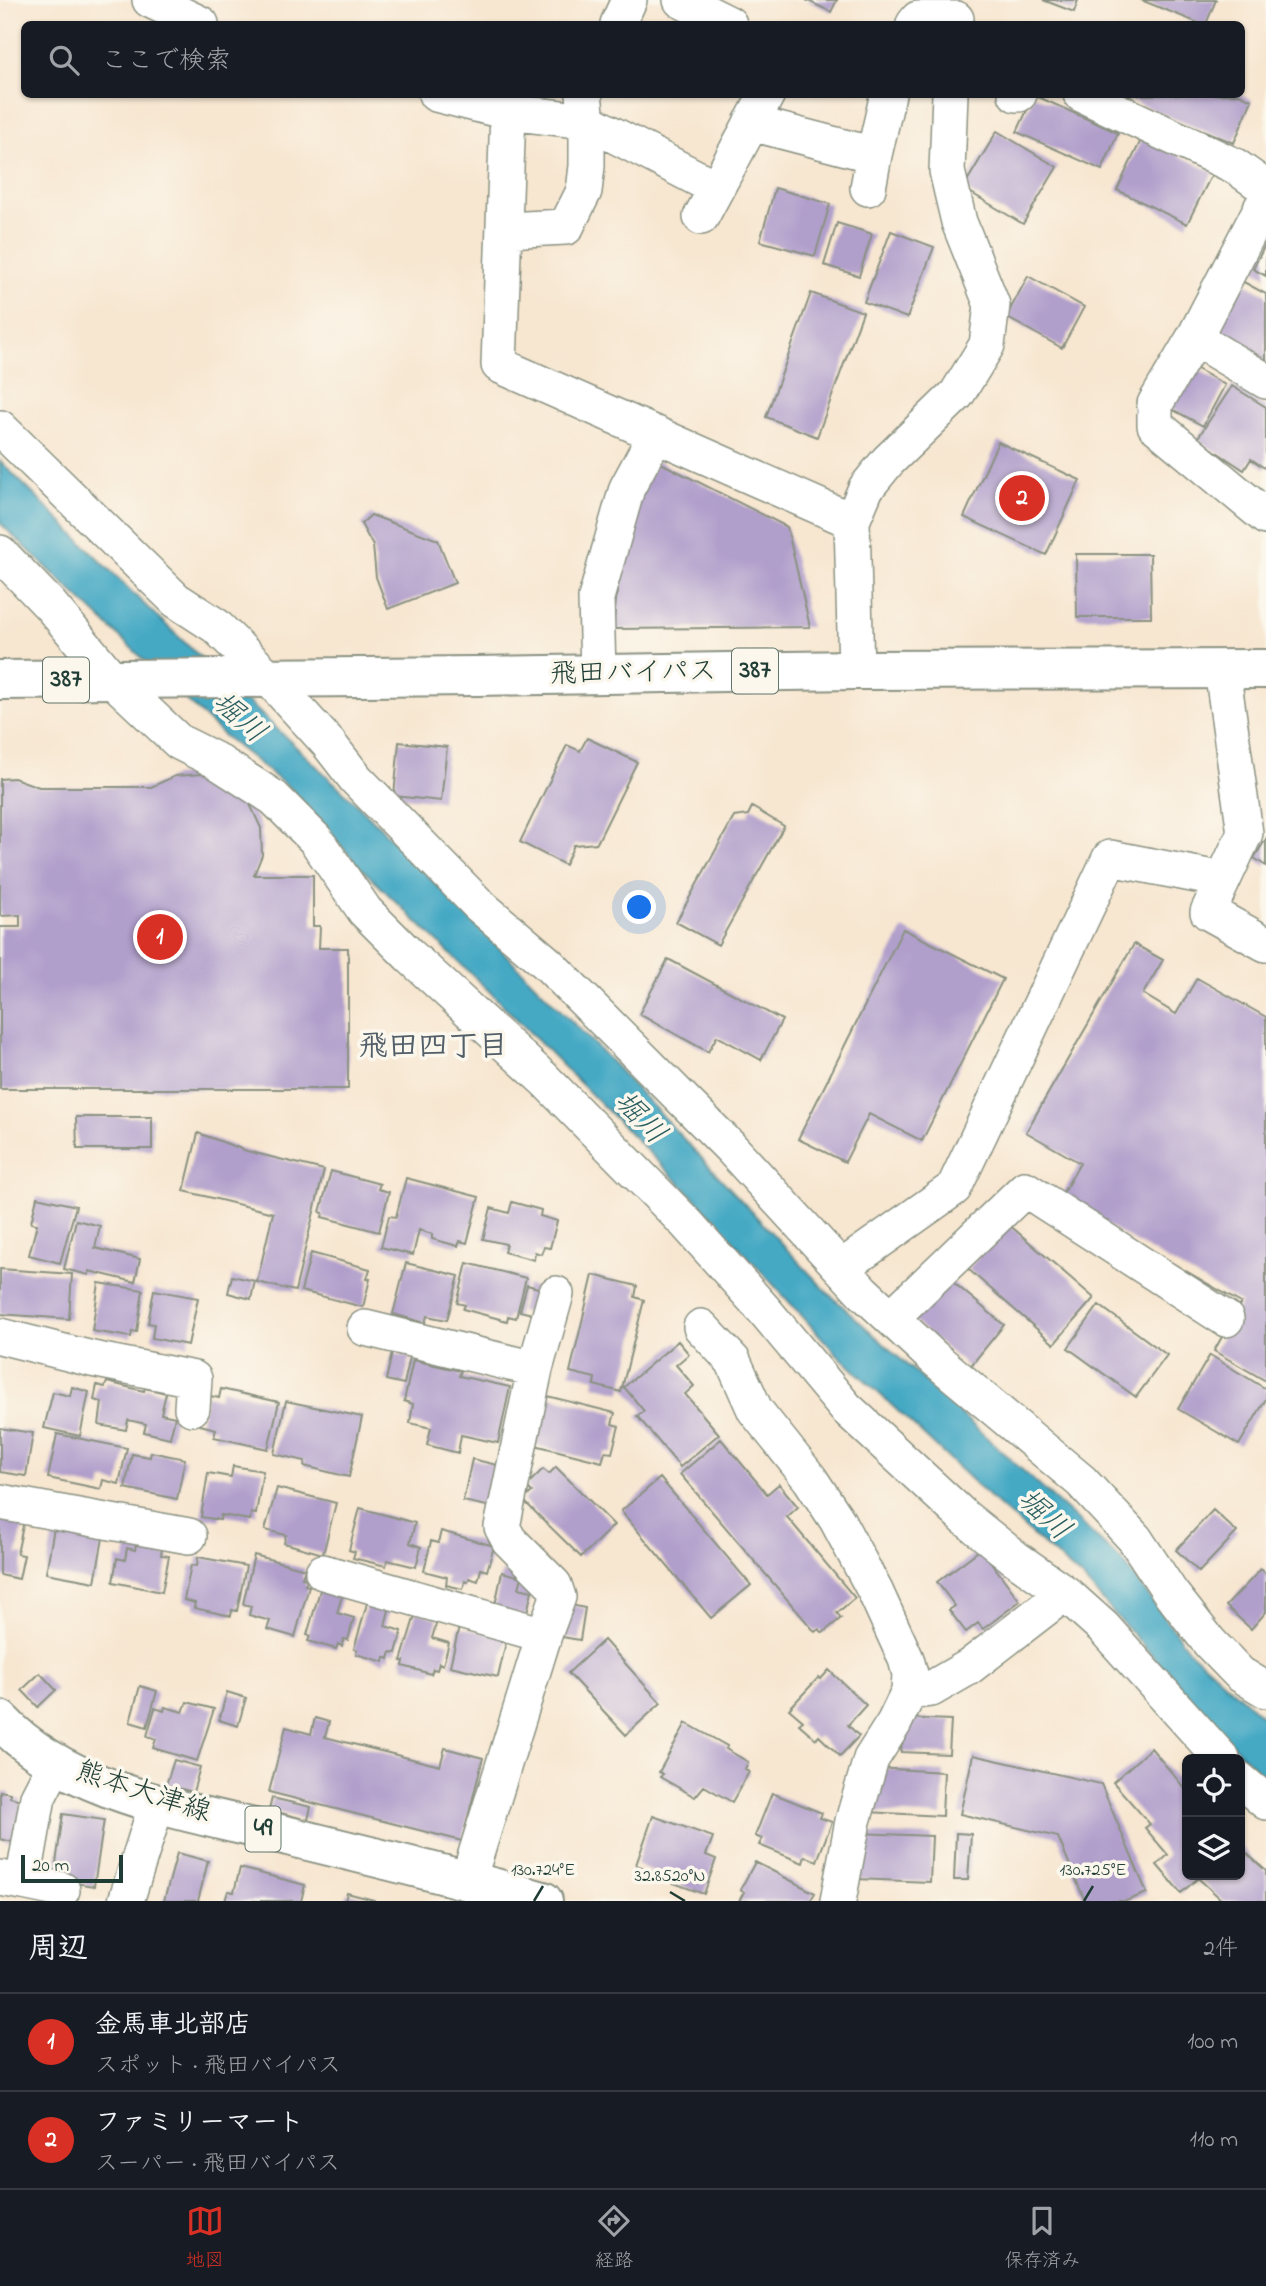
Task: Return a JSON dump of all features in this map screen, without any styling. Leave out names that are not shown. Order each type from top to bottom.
[{"type":"main road","name":"飛田バイパス","points":[[0,680],[856,670],[1266,669]]},
{"type":"main road","name":"熊本大津線","points":[[0,1720],[55,1764],[93,1782],[156,1803],[543,1901]]},
{"type":"street","points":[[150,0],[195,21]]},
{"type":"street","points":[[619,21],[629,0]]},
{"type":"street","points":[[681,0],[723,21]]},
{"type":"street","points":[[916,21],[956,15]]},
{"type":"street","points":[[452,98],[508,112],[586,108],[709,203],[759,109],[871,171],[887,98]]},
{"type":"street","points":[[856,670],[852,521],[866,488],[888,461],[957,394],[986,345],[992,304],[958,222],[947,171],[950,98]]},
{"type":"street","points":[[1089,98],[1235,166],[1266,188]]},
{"type":"street","points":[[503,230],[566,227],[584,191],[587,166],[586,108]]},
{"type":"street","points":[[508,112],[499,365],[852,521]]},
{"type":"street","points":[[1266,199],[1194,338],[1155,404],[1155,425],[1266,517]]},
{"type":"street","points":[[1194,338],[1266,381]]},
{"type":"street","points":[[0,428],[176,600],[216,626],[256,677],[328,743],[356,779],[479,905],[548,964],[710,1127],[891,1318],[934,1358],[1081,1481],[1135,1539],[1170,1592],[1210,1643],[1240,1674],[1266,1690]]},
{"type":"street","points":[[597,674],[596,598],[627,488],[656,434]]},
{"type":"street","points":[[0,553],[179,742],[215,760],[274,798],[316,840],[365,911],[544,1079],[687,1224],[765,1311],[845,1407],[964,1517],[1065,1593],[1102,1628],[1217,1754]]},
{"type":"street","points":[[1222,669],[1245,834],[1208,912],[1266,944]]},
{"type":"street","points":[[841,1268],[954,1188],[1110,858],[1223,880]]},
{"type":"street","points":[[891,1318],[1025,1189],[1226,1319]]},
{"type":"street","points":[[468,1880],[544,1634],[558,1597],[554,1585],[509,1540],[502,1527],[536,1369],[556,1294]]},
{"type":"street","points":[[701,1327],[733,1361],[755,1410],[810,1479],[837,1520],[875,1591],[906,1659],[910,1674],[909,1692],[894,1723],[871,1759],[853,1821],[838,1901]]},
{"type":"street","points":[[365,1328],[536,1369]]},
{"type":"street","points":[[0,1336],[194,1380],[192,1408]]},
{"type":"street","points":[[0,1502],[189,1536]]},
{"type":"street","points":[[323,1572],[544,1634]]},
{"type":"street","points":[[909,1692],[931,1689],[969,1667],[1065,1593]]},
{"type":"street","points":[[55,1764],[38,1797],[11,1880],[62,1890]]},
{"type":"street","points":[[1245,1784],[1266,1802]]},
{"type":"street","points":[[127,1901],[156,1803]]},
{"type":"water","name":"堀川","points":[[0,461],[149,609],[360,807],[603,1053],[827,1292],[1122,1561],[1189,1650],[1266,1720],[1266,1777],[1245,1758],[1245,1754],[1241,1754],[1083,1579],[999,1506],[834,1351],[699,1203],[490,992],[359,866],[292,790],[223,735],[0,523]]},
{"type":"building","points":[[806,0],[837,0],[831,12]]},
{"type":"building","points":[[1043,0],[1078,0],[1074,12]]},
{"type":"building","points":[[1141,0],[1216,0],[1207,21],[1194,21]]},
{"type":"building","points":[[1245,97],[1252,100],[1234,143],[1124,98]]},
{"type":"building","points":[[1033,98],[1041,98],[1118,133],[1102,170],[1017,132]]},
{"type":"building","points":[[997,131],[1057,167],[1023,224],[963,188]]},
{"type":"building","points":[[1142,138],[1213,172],[1187,224],[1117,190]]},
{"type":"building","points":[[775,188],[830,204],[815,256],[760,241]]},
{"type":"building","points":[[837,223],[872,234],[859,276],[824,265]]},
{"type":"building","points":[[891,231],[934,247],[907,318],[864,302]]},
{"type":"building","points":[[1266,243],[1266,276],[1253,269]]},
{"type":"building","points":[[1028,276],[1084,307],[1062,348],[1006,317]]},
{"type":"building","points":[[1240,280],[1266,294],[1266,371],[1212,332]]},
{"type":"building","points":[[811,293],[863,312],[817,437],[766,417]]},
{"type":"building","points":[[1192,366],[1225,385],[1203,426],[1168,407]]},
{"type":"building","points":[[1232,386],[1266,407],[1266,469],[1251,459],[1244,470],[1197,439]]},
{"type":"building","points":[[998,442],[1080,480],[1046,555],[964,517]]},
{"type":"building","points":[[657,461],[787,527],[810,627],[613,629],[624,526]]},
{"type":"building","points":[[371,515],[438,540],[455,583],[388,609],[376,577],[373,546],[361,524]]},
{"type":"building","points":[[1076,554],[1150,554],[1151,617],[1077,617]]},
{"type":"building","points":[[587,738],[637,762],[597,843],[574,845],[565,865],[520,842],[567,745],[580,751]]},
{"type":"building","points":[[399,742],[447,747],[441,801],[394,796]]},
{"type":"building","points":[[203,774],[229,784],[249,802],[261,828],[262,855],[254,875],[313,875],[313,926],[320,926],[319,948],[348,948],[348,1089],[0,1089],[0,927],[20,927],[20,915],[0,916],[0,779],[14,778],[39,787],[151,787],[175,776]]},
{"type":"building","points":[[752,807],[784,826],[718,945],[676,922],[734,817],[748,815]]},
{"type":"building","points":[[1266,839],[1266,866],[1254,858]]},
{"type":"building","points":[[903,929],[1003,979],[922,1141],[869,1114],[845,1162],[798,1139]]},
{"type":"building","points":[[1134,944],[1163,960],[1143,994],[1176,1014],[1197,978],[1266,1017],[1266,1381],[1214,1351],[1241,1303],[1060,1198],[1080,1163],[1026,1132]]},
{"type":"building","points":[[668,959],[782,1020],[761,1060],[717,1036],[708,1052],[639,1014]]},
{"type":"building","points":[[76,1117],[152,1117],[152,1149],[77,1149]]},
{"type":"building","points":[[198,1133],[247,1151],[324,1170],[295,1291],[257,1282],[273,1213],[184,1191]]},
{"type":"building","points":[[331,1171],[380,1184],[378,1189],[389,1192],[379,1232],[322,1217],[323,1213],[320,1212]]},
{"type":"building","points":[[406,1178],[479,1197],[467,1243],[460,1241],[458,1246],[432,1239],[432,1234],[419,1230],[413,1255],[381,1247],[389,1216],[396,1217]]},
{"type":"building","points":[[37,1197],[76,1206],[60,1263],[29,1255],[37,1224],[31,1223]]},
{"type":"building","points":[[512,1202],[541,1210],[540,1216],[557,1221],[550,1248],[544,1247],[541,1254],[535,1252],[534,1260],[504,1252],[506,1244],[483,1239],[491,1208],[509,1213]]},
{"type":"building","points":[[76,1220],[100,1226],[95,1248],[140,1259],[135,1282],[89,1271],[89,1275],[64,1269]]},
{"type":"building","points":[[1007,1223],[1094,1298],[1054,1344],[968,1269]]},
{"type":"building","points":[[311,1253],[370,1269],[363,1307],[301,1291]]},
{"type":"building","points":[[406,1263],[459,1276],[447,1320],[427,1316],[425,1323],[393,1314]]},
{"type":"building","points":[[467,1263],[526,1278],[516,1318],[508,1316],[507,1321],[463,1309],[465,1305],[457,1303]]},
{"type":"building","points":[[0,1269],[72,1274],[69,1319],[0,1314]]},
{"type":"building","points":[[593,1275],[637,1286],[635,1297],[644,1300],[621,1392],[594,1385],[595,1378],[570,1372]]},
{"type":"building","points":[[232,1276],[255,1281],[251,1299],[228,1293]]},
{"type":"building","points":[[947,1277],[1004,1325],[969,1368],[911,1319]]},
{"type":"building","points":[[99,1283],[143,1290],[137,1332],[132,1331],[131,1337],[92,1331]]},
{"type":"building","points":[[527,1285],[546,1290],[540,1316],[520,1311]]},
{"type":"building","points":[[154,1290],[198,1298],[188,1345],[152,1338],[154,1324],[148,1323]]},
{"type":"building","points":[[1099,1305],[1167,1355],[1136,1397],[1068,1348]]},
{"type":"building","points":[[678,1341],[689,1354],[676,1365],[694,1386],[685,1394],[719,1434],[680,1467],[637,1416],[644,1411],[624,1387]]},
{"type":"building","points":[[392,1353],[410,1357],[404,1384],[386,1380]]},
{"type":"building","points":[[1210,1355],[1266,1389],[1266,1399],[1239,1445],[1178,1409]]},
{"type":"building","points":[[413,1360],[461,1371],[459,1376],[510,1387],[498,1443],[461,1435],[458,1453],[427,1445],[431,1428],[410,1423],[413,1404],[404,1401]]},
{"type":"building","points":[[107,1382],[166,1393],[161,1414],[175,1417],[170,1438],[144,1432],[146,1424],[128,1420],[126,1430],[99,1425],[102,1402],[94,1400],[97,1385],[105,1387]]},
{"type":"building","points":[[72,1387],[89,1392],[80,1436],[44,1428],[53,1392],[70,1396]]},
{"type":"building","points":[[221,1389],[279,1402],[268,1449],[214,1437],[216,1429],[200,1425],[206,1395],[219,1398]]},
{"type":"building","points":[[547,1396],[615,1413],[612,1424],[619,1426],[612,1453],[605,1452],[602,1462],[535,1445]]},
{"type":"building","points":[[286,1401],[362,1417],[349,1477],[304,1466],[305,1461],[274,1454]]},
{"type":"building","points":[[0,1428],[33,1433],[26,1476],[0,1472]]},
{"type":"building","points":[[57,1434],[127,1448],[119,1484],[103,1480],[101,1489],[48,1478]]},
{"type":"building","points":[[721,1439],[767,1494],[779,1484],[798,1507],[787,1517],[855,1598],[837,1613],[841,1618],[823,1633],[819,1629],[815,1632],[680,1474]]},
{"type":"building","points":[[151,1452],[185,1459],[177,1499],[125,1488],[132,1454],[150,1457]]},
{"type":"building","points":[[472,1459],[501,1466],[492,1507],[463,1501]]},
{"type":"building","points":[[233,1466],[263,1471],[256,1514],[251,1513],[250,1520],[221,1515],[220,1520],[201,1517],[208,1473],[231,1477]]},
{"type":"building","points":[[556,1467],[614,1525],[581,1557],[523,1500],[532,1492],[526,1486],[543,1469],[549,1474]]},
{"type":"building","points":[[660,1478],[751,1585],[711,1618],[621,1511]]},
{"type":"building","points":[[277,1488],[336,1503],[323,1554],[284,1543],[286,1535],[265,1530]]},
{"type":"building","points":[[360,1508],[415,1523],[410,1543],[421,1547],[416,1567],[387,1560],[386,1566],[353,1558],[355,1552],[349,1550]]},
{"type":"building","points":[[1213,1510],[1237,1532],[1199,1572],[1176,1550]]},
{"type":"building","points":[[0,1517],[24,1521],[17,1554],[24,1555],[19,1579],[0,1575]]},
{"type":"building","points":[[54,1528],[103,1538],[95,1582],[46,1573]]},
{"type":"building","points":[[441,1531],[494,1546],[487,1571],[481,1569],[478,1581],[469,1578],[463,1589],[446,1585],[447,1577],[424,1571],[431,1541],[438,1543]]},
{"type":"building","points":[[136,1544],[162,1549],[161,1555],[169,1556],[162,1592],[113,1582],[117,1558],[125,1560],[127,1548],[135,1550]]},
{"type":"building","points":[[981,1549],[1020,1601],[983,1629],[978,1623],[966,1632],[949,1610],[955,1606],[937,1582]]},
{"type":"building","points":[[254,1555],[305,1569],[302,1578],[307,1579],[305,1585],[309,1586],[295,1637],[267,1629],[270,1621],[249,1615],[251,1606],[243,1604]]},
{"type":"building","points":[[198,1557],[246,1566],[237,1611],[232,1610],[231,1616],[194,1608],[195,1603],[184,1600],[191,1565],[197,1566]]},
{"type":"building","points":[[1261,1569],[1266,1574],[1266,1612],[1251,1629],[1226,1606]]},
{"type":"building","points":[[502,1572],[522,1577],[519,1588],[532,1591],[526,1617],[494,1610]]},
{"type":"building","points":[[321,1587],[343,1593],[337,1613],[354,1618],[348,1640],[344,1639],[342,1646],[338,1644],[336,1649],[308,1641],[310,1636],[307,1635]]},
{"type":"building","points":[[368,1600],[390,1606],[385,1626],[402,1631],[396,1653],[391,1652],[389,1659],[385,1657],[384,1662],[356,1654],[357,1650],[354,1649]]},
{"type":"building","points":[[561,1603],[585,1608],[580,1640],[556,1636]]},
{"type":"building","points":[[416,1612],[438,1618],[432,1638],[449,1643],[443,1665],[439,1663],[437,1670],[433,1669],[431,1674],[403,1666],[404,1661],[401,1661]]},
{"type":"building","points":[[459,1627],[507,1638],[498,1677],[450,1666]]},
{"type":"building","points":[[604,1640],[661,1703],[626,1735],[568,1673]]},
{"type":"building","points":[[829,1670],[866,1705],[848,1725],[859,1736],[840,1756],[819,1736],[816,1739],[799,1724],[803,1721],[789,1709]]},
{"type":"building","points":[[40,1673],[56,1690],[38,1707],[22,1690]]},
{"type":"building","points":[[140,1686],[157,1691],[147,1727],[130,1722]]},
{"type":"building","points":[[227,1692],[246,1698],[238,1726],[219,1720]]},
{"type":"building","points":[[187,1702],[214,1709],[197,1761],[153,1748],[156,1739],[147,1736],[155,1708],[164,1711],[165,1707],[183,1712]]},
{"type":"building","points":[[315,1718],[329,1722],[325,1737],[440,1766],[445,1748],[483,1758],[462,1841],[269,1792],[286,1727],[311,1734]]},
{"type":"building","points":[[903,1718],[951,1720],[949,1754],[901,1752]]},
{"type":"building","points":[[686,1723],[727,1746],[726,1749],[748,1762],[745,1769],[749,1772],[732,1802],[704,1786],[695,1797],[660,1777],[663,1774],[659,1772]]},
{"type":"building","points":[[1151,1748],[1182,1785],[1182,1880],[1196,1880],[1181,1893],[1157,1865],[1168,1855],[1145,1828],[1150,1824],[1113,1782]]},
{"type":"building","points":[[973,1755],[1101,1784],[1147,1893],[1126,1901],[1085,1901],[1058,1837],[960,1814]]},
{"type":"building","points":[[174,1760],[200,1767],[193,1792],[166,1785]]},
{"type":"building","points":[[875,1768],[944,1772],[942,1816],[867,1812]]},
{"type":"building","points":[[0,1791],[10,1793],[10,1797],[21,1800],[21,1844],[0,1839]]},
{"type":"building","points":[[772,1793],[822,1813],[820,1818],[832,1822],[817,1861],[805,1856],[803,1863],[759,1845],[762,1839],[755,1836]]},
{"type":"building","points":[[272,1798],[311,1807],[308,1820],[269,1810]]},
{"type":"building","points":[[63,1814],[104,1820],[94,1886],[75,1883],[76,1877],[61,1875],[62,1865],[56,1863]]},
{"type":"building","points":[[653,1816],[713,1837],[706,1855],[716,1859],[704,1894],[654,1876],[656,1872],[636,1865]]},
{"type":"building","points":[[858,1833],[932,1836],[930,1882],[856,1879]]},
{"type":"building","points":[[956,1833],[971,1834],[968,1880],[954,1880]]},
{"type":"building","points":[[1245,1852],[1266,1871],[1266,1901],[1223,1901],[1200,1880],[1245,1880]]},
{"type":"building","points":[[177,1853],[208,1861],[198,1901],[164,1901]]},
{"type":"building","points":[[755,1862],[815,1893],[810,1901],[739,1901],[744,1892],[740,1890]]},
{"type":"building","points":[[240,1868],[305,1885],[301,1901],[225,1901],[228,1891],[234,1892]]},
{"type":"building","points":[[347,1893],[374,1900],[374,1901],[345,1901]]},
{"type":"place","name":"ファミリーマート","points":[[1022,498]]},
{"type":"place","name":"金馬車北部店","points":[[160,937]]},
{"type":"district","name":"飛田四丁目","points":[[433,1048]]}]
